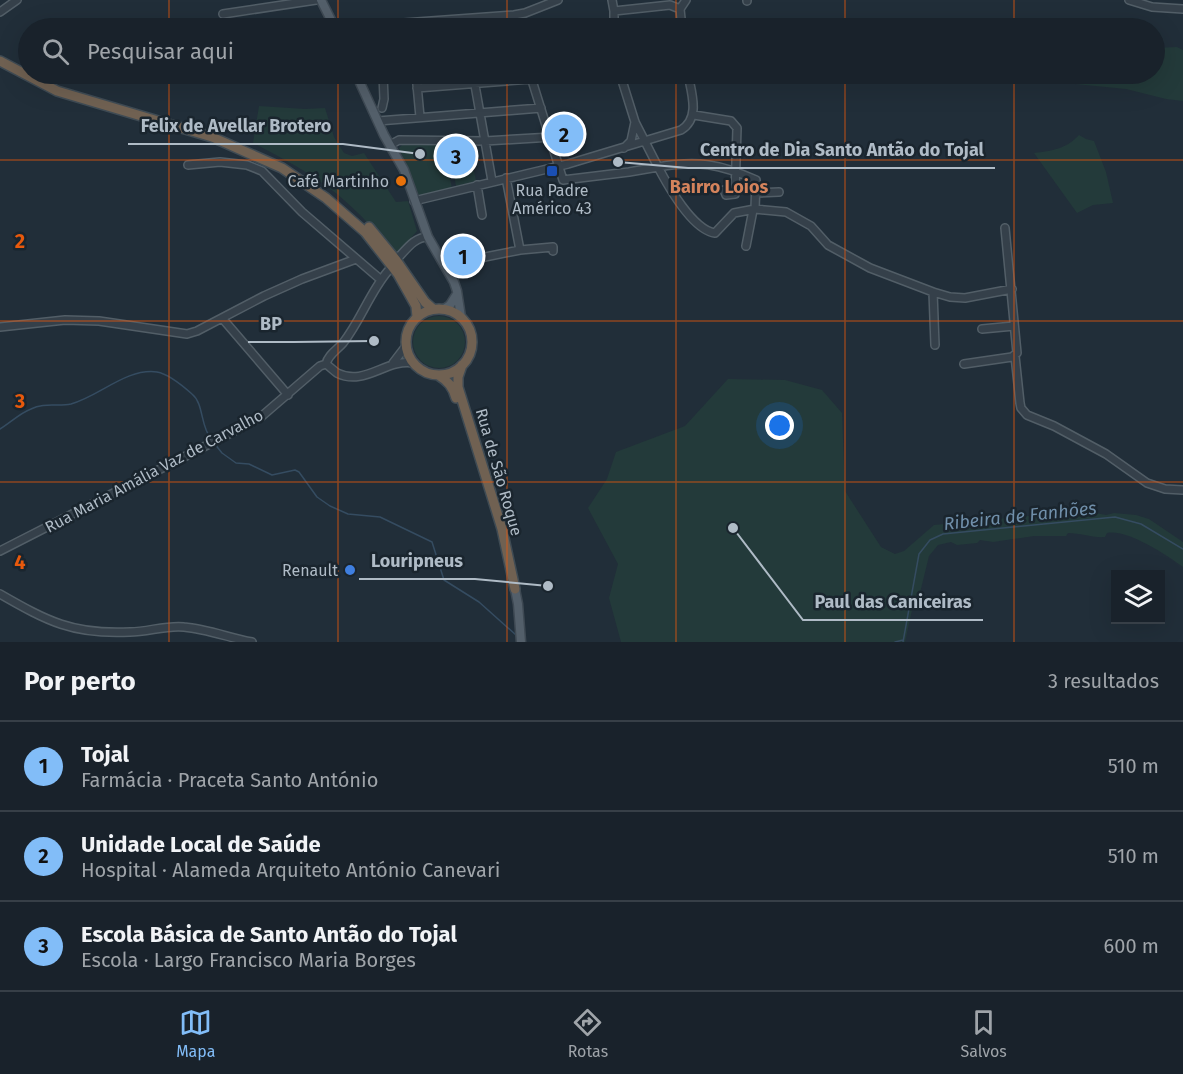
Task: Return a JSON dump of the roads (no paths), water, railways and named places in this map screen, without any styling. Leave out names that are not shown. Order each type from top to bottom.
[{"type":"highway","points":[[0,55],[18,65]]},
{"type":"highway","points":[[0,61],[18,70]]},
{"type":"highway","points":[[44,84],[57,91],[212,137],[282,168],[326,198],[365,232],[398,274],[416,306],[417,316]]},
{"type":"highway","points":[[56,84],[215,132],[286,164],[330,194],[370,228],[425,302],[433,309]]},
{"type":"highway","points":[[433,309],[444,309],[461,316],[471,336],[468,356],[462,365],[447,374],[427,373],[414,363],[406,346],[406,336],[410,325],[417,316],[433,309]]},
{"type":"highway","name":"Rua de São Roque","points":[[462,365],[458,387],[502,529],[515,589]]},
{"type":"highway","name":"Rua de São Roque","points":[[438,375],[453,389],[515,589]]},
{"type":"main road","points":[[321,0],[330,18]]},
{"type":"main road","points":[[361,84],[404,170],[429,237],[457,291],[461,316]]},
{"type":"main road","points":[[444,309],[455,299],[457,291]]},
{"type":"main road","name":"Rua de São Roque","points":[[515,589],[521,642]]},
{"type":"street","points":[[0,12],[17,0]]},
{"type":"street","points":[[223,14],[316,0]]},
{"type":"street","points":[[473,18],[525,13],[558,0]]},
{"type":"street","points":[[612,0],[614,18]]},
{"type":"street","points":[[681,18],[680,9],[686,0]]},
{"type":"street","points":[[1129,0],[1152,7],[1183,9]]},
{"type":"street","points":[[614,11],[642,4],[670,5],[680,9]]},
{"type":"street","points":[[382,108],[383,84]]},
{"type":"street","points":[[417,84],[420,117]]},
{"type":"street","points":[[417,88],[463,84]]},
{"type":"street","points":[[475,84],[492,181]]},
{"type":"street","points":[[534,84],[564,180],[679,163],[711,164],[756,180],[754,210],[746,246]]},
{"type":"street","points":[[623,84],[641,143]]},
{"type":"street","points":[[414,201],[560,166],[681,130],[687,126],[694,115],[689,84]]},
{"type":"street","points":[[378,121],[541,108]]},
{"type":"street","points":[[694,115],[731,121],[737,129],[735,194],[726,195],[724,190]]},
{"type":"street","points":[[624,148],[633,136],[635,122]]},
{"type":"street","points":[[633,136],[641,143],[668,186],[692,218],[709,232],[715,233],[734,213],[754,210],[786,212],[811,226],[828,245],[870,268],[933,292],[965,298],[1012,289]]},
{"type":"street","points":[[390,145],[399,140],[485,141],[552,137]]},
{"type":"street","points":[[188,165],[228,163],[247,165],[262,171],[302,212],[381,279]]},
{"type":"street","points":[[506,178],[520,250]]},
{"type":"street","points":[[477,185],[482,215]]},
{"type":"street","points":[[756,193],[779,192]]},
{"type":"street","points":[[1005,228],[1017,353],[1014,357],[1021,408],[1027,415],[1058,428],[1106,454],[1154,486],[1183,490]]},
{"type":"street","points":[[396,260],[414,241],[421,237],[429,237]]},
{"type":"street","points":[[470,260],[520,250],[553,247],[553,251]]},
{"type":"street","points":[[0,327],[65,320],[99,321],[187,334],[302,279],[356,259]]},
{"type":"street","name":"Rua Maria Amália Vaz de Carvalho","points":[[0,550],[262,416],[320,366],[326,364],[361,317],[381,279],[388,271]]},
{"type":"street","points":[[933,292],[935,345]]},
{"type":"street","points":[[222,318],[288,395]]},
{"type":"street","points":[[982,329],[1014,326]]},
{"type":"street","points":[[393,363],[406,346]]},
{"type":"street","points":[[964,364],[1014,357]]},
{"type":"street","points":[[326,364],[338,373],[351,377],[370,374],[393,363],[414,363]]},
{"type":"street","points":[[0,594],[40,617],[59,625],[87,631],[131,632],[187,627],[252,642]]},
{"type":"waterway","name":"Ribeira de Fanhões","points":[[0,429],[36,407],[71,404],[124,378],[135,374],[157,372],[176,381],[196,398],[211,439]]},
{"type":"waterway","name":"Ribeira de Fanhões","points":[[214,443],[222,453],[236,463],[249,464],[272,475],[295,470],[299,472],[317,497],[330,506],[348,514],[380,517],[432,542],[444,580],[479,602],[516,635]]},
{"type":"waterway","name":"Ribeira de Fanhões","points":[[903,642],[919,554],[930,540],[943,534],[1115,517],[1141,524],[1183,549]]},
{"type":"waterway","name":"Ribeira de Fanhões","points":[[895,642],[903,640]]},
{"type":"place","name":"Unidade Local de Saúde","points":[[564,134]]},
{"type":"place","name":"Felix de Avellar Brotero","points":[[420,154]]},
{"type":"place","name":"Escola Básica de Santo Antão do Tojal","points":[[456,156]]},
{"type":"place","name":"Centro de Dia Santo Antão do Tojal","points":[[618,162]]},
{"type":"place","name":"Rua Padre Américo 43","points":[[552,171]]},
{"type":"place","name":"Café Martinho","points":[[401,181]]},
{"type":"place","name":"Tojal","points":[[463,256]]},
{"type":"place","name":"BP","points":[[374,341]]},
{"type":"place","name":"Paul das Caniceiras","points":[[733,528]]},
{"type":"place","name":"Renault","points":[[350,570]]},
{"type":"place","name":"Louripneus","points":[[548,586]]},
{"type":"district","name":"Bairro Loios","points":[[719,187]]}]
